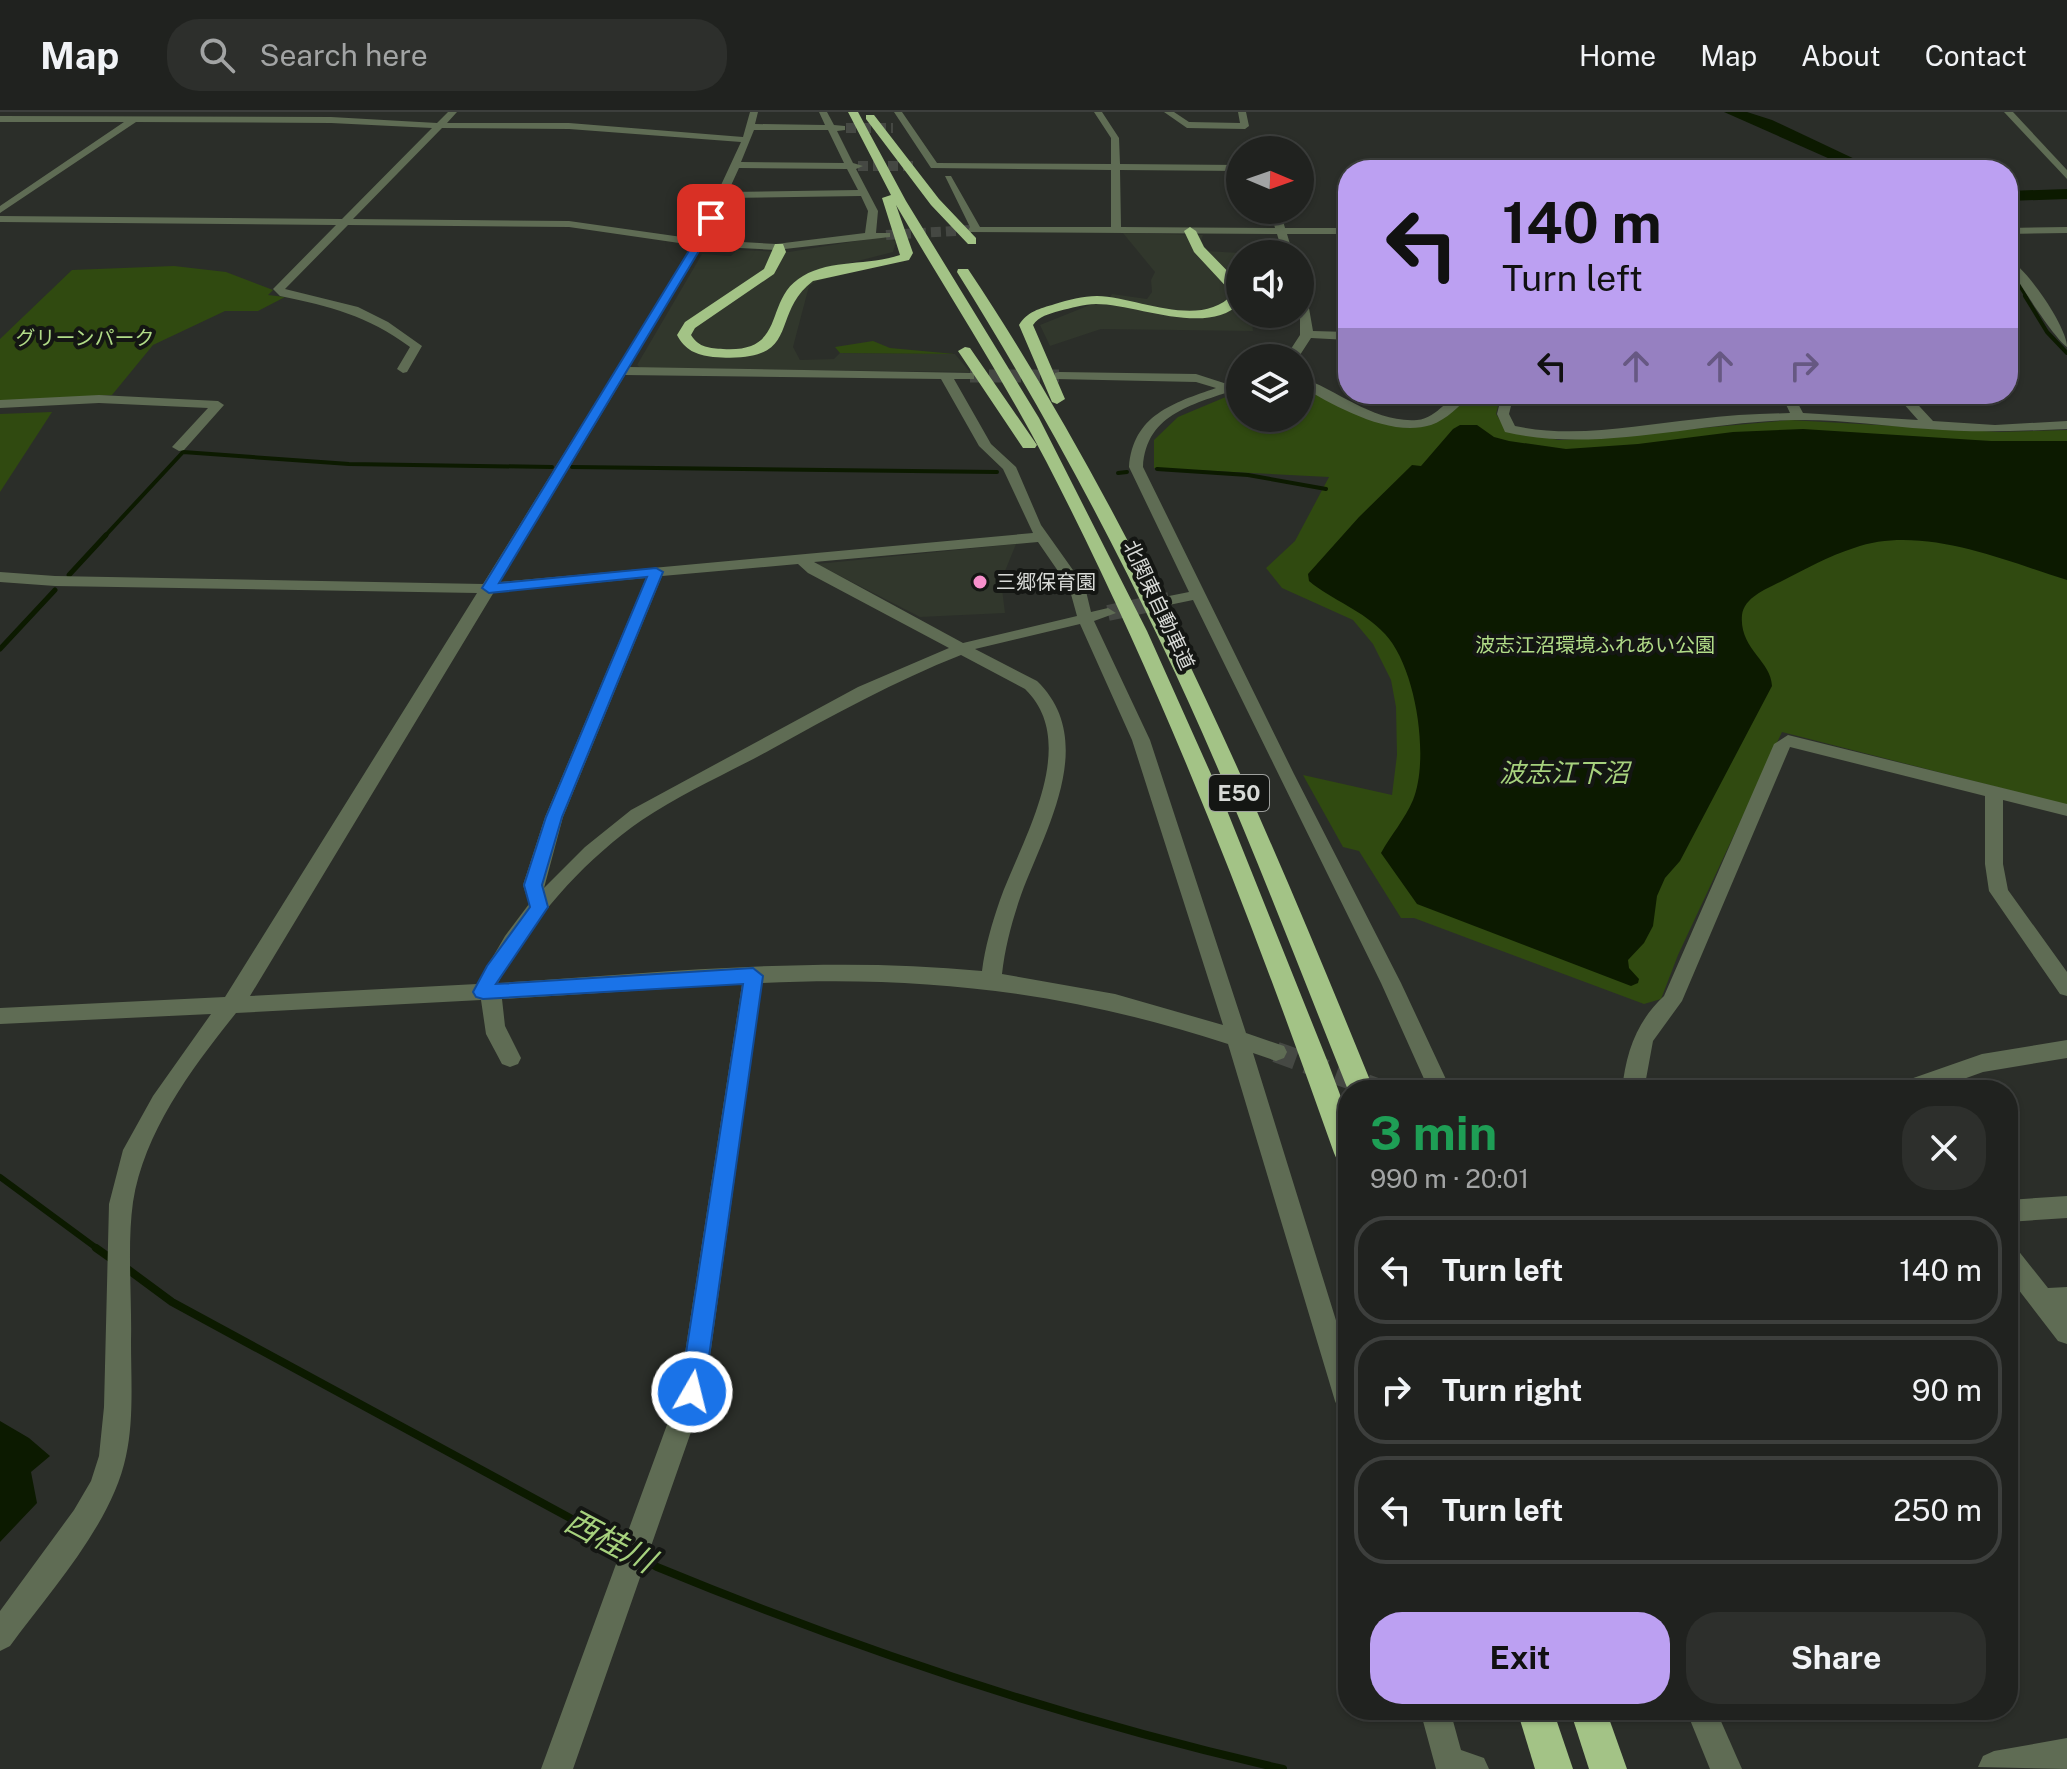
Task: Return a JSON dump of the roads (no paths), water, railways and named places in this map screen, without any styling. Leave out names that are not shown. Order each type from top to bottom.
[{"type":"highway","name":"北関東自動車道","points":[[853,112],[872,150],[1020,397],[1114,603],[1225,831],[1338,1127]]},
{"type":"highway","points":[[869,115],[929,217]]},
{"type":"highway","points":[[869,115],[935,202],[973,234]]},
{"type":"highway","points":[[779,247],[780,252],[769,271],[690,325],[684,335],[689,344],[701,350],[722,353],[763,346],[778,333],[794,289],[802,281],[821,273],[905,257],[907,253],[872,150]]},
{"type":"highway","points":[[1100,296],[1182,310],[1208,309],[1225,304],[1232,297],[1232,290],[1192,249],[1190,231]]},
{"type":"highway","points":[[1101,504],[1026,321],[1037,314],[1091,300],[1192,314],[1231,306],[1240,295],[1238,289],[1198,249],[1190,231]]},
{"type":"highway","points":[[779,247],[762,271],[682,325],[677,334],[678,343],[689,351],[719,357],[762,351],[782,338],[804,286],[821,277],[851,273]]},
{"type":"highway","name":"北関東自動車道","points":[[953,256],[1008,343],[1101,504],[1192,688],[1249,814],[1357,1080]]},
{"type":"highway","points":[[965,351],[1009,414],[1114,603]]},
{"type":"highway","points":[[1538,1720],[1554,1769]]},
{"type":"highway","points":[[1591,1720],[1608,1769]]},
{"type":"street","points":[[226,121],[242,112]]},
{"type":"street","points":[[305,120],[317,112]]},
{"type":"street","points":[[403,369],[416,346],[402,335],[369,315],[333,301],[284,294],[279,289],[453,112]]},
{"type":"street","points":[[823,112],[853,166],[873,211],[870,236]]},
{"type":"street","points":[[898,112],[934,166]]},
{"type":"street","points":[[1098,112],[1115,138],[1116,230]]},
{"type":"street","points":[[1168,112],[1187,125],[1245,126],[1242,112]]},
{"type":"street","points":[[2008,112],[2067,176]]},
{"type":"street","points":[[488,127],[501,114]]},
{"type":"street","points":[[0,119],[102,116],[133,120],[305,120],[488,127],[600,124],[846,128]]},
{"type":"street","points":[[0,210],[133,120]]},
{"type":"street","points":[[0,1636],[84,1520],[108,1472],[116,1435],[121,1204],[134,1150],[161,1103],[230,1006],[700,241],[751,126]]},
{"type":"street","points":[[893,128],[908,128]]},
{"type":"street","points":[[736,165],[853,166]]},
{"type":"street","points":[[918,166],[1226,168]]},
{"type":"street","points":[[948,178],[973,234],[1116,230],[1338,231]]},
{"type":"street","points":[[721,195],[864,193]]},
{"type":"street","points":[[0,219],[582,225],[650,232],[737,247],[779,247],[886,235]]},
{"type":"street","points":[[1278,224],[1283,240]]},
{"type":"street","points":[[2018,231],[2067,230]]},
{"type":"street","points":[[2018,269],[2067,343]]},
{"type":"street","points":[[1302,344],[1309,334],[1309,328]]},
{"type":"street","points":[[1309,334],[1338,335]]},
{"type":"street","points":[[621,371],[970,376]]},
{"type":"street","points":[[945,375],[986,446],[1009,467],[1041,537],[1077,587],[1085,618],[1141,740],[1338,1369]]},
{"type":"street","points":[[1059,376],[1196,378],[1226,384]]},
{"type":"street","points":[[1226,389],[1165,414],[1145,432],[1136,451],[1138,475],[1391,983],[1435,1080]]},
{"type":"street","points":[[1314,390],[1338,402]]},
{"type":"street","points":[[0,404],[99,399],[218,405],[179,447]]},
{"type":"street","points":[[1344,404],[1413,423],[1430,421],[1452,404]]},
{"type":"street","points":[[1506,404],[1503,414],[1506,425],[1522,433],[1544,436],[1587,436],[1701,422],[1798,416],[2015,429],[2067,425]]},
{"type":"street","points":[[1792,404],[1798,416]]},
{"type":"street","points":[[1910,404],[1930,426]]},
{"type":"street","points":[[0,577],[55,581],[489,588],[1041,537]]},
{"type":"street","points":[[801,558],[813,570],[1040,692],[1052,715],[1057,737],[1056,769],[997,944],[991,980]]},
{"type":"street","points":[[540,907],[533,885],[554,817],[656,572]]},
{"type":"street","points":[[1169,600],[1198,595]]},
{"type":"street","points":[[510,1058],[495,1035],[491,1018],[488,992],[493,972],[540,907],[567,876],[637,815],[882,681],[961,648],[1085,618],[1114,603]]},
{"type":"street","points":[[1635,1080],[1641,1040],[1655,1015],[1672,1001],[1783,744],[1788,741],[2067,810]]},
{"type":"street","points":[[1994,792],[1994,864],[1999,891],[2067,988]]},
{"type":"street","points":[[0,1016],[753,976],[902,974],[991,980],[1122,1003],[1276,1052]]},
{"type":"street","points":[[557,1769],[692,1392],[753,976]]},
{"type":"street","points":[[1935,1080],[1982,1063],[2067,1049]]},
{"type":"street","points":[[2018,1210],[2067,1207]]},
{"type":"street","points":[[2018,1270],[2067,1332]]},
{"type":"street","points":[[2041,1300],[2067,1299]]},
{"type":"street","points":[[1438,1720],[1449,1763],[1473,1769]]},
{"type":"street","points":[[1705,1720],[1726,1769]]},
{"type":"street","points":[[1994,1767],[2067,1754]]},
{"type":"water","name":"波志江下沼","points":[[1460,425],[1477,425],[1494,437],[1509,441],[1566,449],[1733,432],[1803,429],[1991,441],[2067,441],[2067,580],[1962,548],[1907,540],[1880,542],[1845,551],[1808,567],[1752,598],[1744,609],[1742,627],[1772,686],[1680,861],[1665,878],[1657,896],[1653,926],[1644,943],[1628,960],[1629,968],[1639,979],[1631,986],[1417,904],[1381,853],[1410,807],[1418,782],[1420,738],[1412,690],[1396,649],[1385,634],[1367,618],[1309,581],[1308,574],[1359,517],[1412,465],[1421,466]]},
{"type":"water","points":[[0,1421],[29,1438],[50,1456],[31,1472],[37,1503],[0,1542]]},
{"type":"waterway","points":[[1731,112],[1767,123],[1845,160]]},
{"type":"waterway","points":[[2018,196],[2067,194]]},
{"type":"waterway","points":[[2018,283],[2027,298]]},
{"type":"waterway","points":[[2025,296],[2047,332],[2067,353]]},
{"type":"waterway","points":[[104,537],[183,452],[349,464],[552,467]]},
{"type":"waterway","points":[[572,467],[997,472]]},
{"type":"waterway","points":[[1157,469],[1248,475],[1326,489]]},
{"type":"waterway","points":[[1118,473],[1127,472]]},
{"type":"waterway","points":[[69,575],[106,535]]},
{"type":"waterway","points":[[0,649],[55,590]]},
{"type":"waterway","name":"西桂川","points":[[0,1177],[99,1250]]},
{"type":"waterway","name":"西桂川","points":[[96,1248],[113,1260]]},
{"type":"waterway","name":"西桂川","points":[[126,1268],[172,1302],[629,1550]]},
{"type":"waterway","name":"西桂川","points":[[642,1558],[734,1598],[966,1681],[1123,1729],[1283,1769]]},
{"type":"tunnel","points":[[846,128],[893,128]]},
{"type":"tunnel","points":[[858,166],[918,166]]},
{"type":"tunnel","points":[[886,235],[971,230]]},
{"type":"tunnel","points":[[970,376],[1059,376]]},
{"type":"tunnel","points":[[1108,613],[1169,600]]},
{"type":"tunnel","points":[[1276,1052],[1353,1080]]},
{"type":"place","name":"三郷保育園","points":[[980,582]]},
{"type":"park label","name":"グリーンパーク","points":[[85,338]]},
{"type":"park label","name":"波志江沼環境ふれあい公園","points":[[1595,645]]}]
